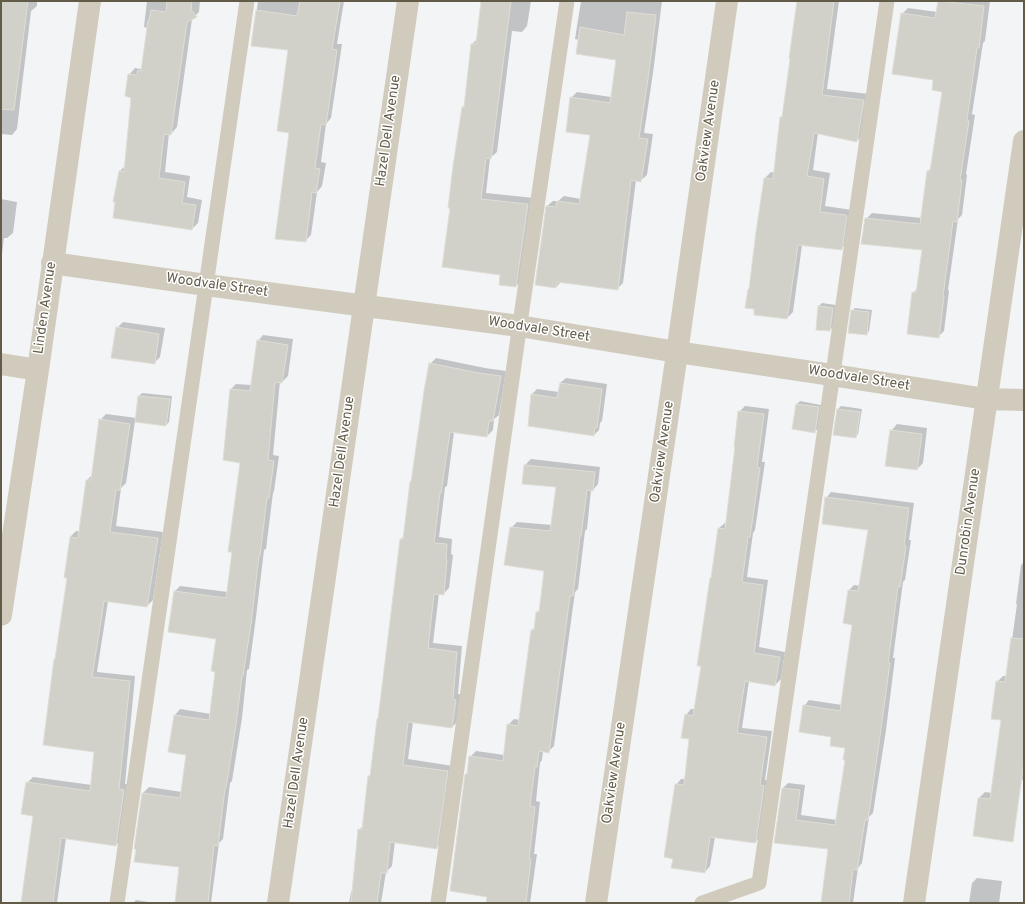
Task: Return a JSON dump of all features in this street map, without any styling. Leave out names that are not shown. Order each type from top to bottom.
[{"type":"street","name":"Linden Avenue","points":[[1,615],[38,370],[90,1]]},
{"type":"street","name":"Hazel Dell Avenue","points":[[278,903],[408,1]]},
{"type":"street","name":"Oakview Avenue","points":[[596,903],[728,1]]},
{"type":"street","name":"Dunrobin Avenue","points":[[914,903],[1024,141]]},
{"type":"street","name":"Woodvale Street","points":[[52,263],[206,285],[519,326],[677,352],[986,399],[1024,400]]},
{"type":"street","points":[[1,364],[38,370]]},
{"type":"lane","points":[[117,903],[247,1]]},
{"type":"lane","points":[[438,903],[566,1]]},
{"type":"lane","points":[[702,903],[759,883],[886,1]]},
{"type":"building","points":[[1,1],[28,1],[14,110],[1,109]]},
{"type":"building","points":[[167,1],[192,1],[191,10],[197,17],[187,22],[171,135],[164,134],[159,178],[185,182],[182,203],[196,205],[192,230],[113,218],[115,202],[113,202],[119,171],[124,172],[131,98],[125,96],[128,74],[137,75],[138,70],[141,71],[148,20],[151,10],[166,12]]},
{"type":"building","points":[[300,1],[340,1],[332,49],[337,50],[326,125],[321,124],[315,168],[320,169],[316,193],[312,192],[306,242],[275,239],[289,133],[277,131],[288,50],[251,46],[256,10],[297,16]]},
{"type":"building","points":[[481,1],[511,1],[491,159],[486,158],[481,199],[528,204],[516,287],[499,285],[500,275],[442,267],[450,208],[448,208],[453,166],[462,107],[464,107],[471,44],[476,44]]},
{"type":"building","points":[[797,1],[834,1],[822,95],[864,100],[857,142],[814,133],[807,176],[824,179],[820,212],[847,216],[842,250],[798,245],[787,319],[754,315],[754,309],[745,308],[749,289],[764,178],[773,179],[780,117],[782,117]]},
{"type":"building","points":[[938,1],[984,6],[979,48],[977,48],[967,120],[969,121],[960,180],[962,180],[957,222],[953,221],[939,338],[907,334],[912,292],[916,293],[922,250],[861,244],[865,218],[920,224],[927,171],[930,171],[942,92],[932,90],[933,80],[892,74],[901,13],[935,18]]},
{"type":"building","points":[[627,12],[656,15],[639,138],[648,139],[641,182],[631,180],[618,290],[557,282],[556,288],[535,285],[546,206],[556,207],[557,201],[579,204],[590,135],[566,132],[570,97],[610,103],[616,60],[576,54],[580,27],[624,35]]},
{"type":"building","points":[[818,306],[833,308],[830,331],[816,330]]},
{"type":"building","points":[[851,310],[869,312],[867,335],[848,333]]},
{"type":"building","points":[[116,327],[159,334],[155,364],[111,358]]},
{"type":"building","points":[[257,340],[288,345],[282,383],[275,382],[268,460],[274,461],[269,498],[267,498],[251,624],[225,788],[218,846],[214,845],[208,903],[175,903],[179,867],[134,862],[136,849],[134,849],[142,793],[180,798],[186,755],[168,752],[174,715],[209,720],[215,672],[211,671],[216,639],[168,632],[174,591],[226,598],[232,552],[228,552],[240,463],[223,460],[230,389],[250,391]]},
{"type":"building","points":[[429,363],[501,376],[493,421],[489,421],[487,437],[450,432],[440,493],[434,543],[447,544],[447,560],[444,595],[434,594],[428,648],[457,652],[453,699],[456,700],[452,728],[408,722],[403,765],[448,771],[437,849],[390,842],[387,873],[381,873],[377,903],[351,903],[358,829],[362,830],[368,776],[370,776],[378,719],[400,539],[403,539],[410,482]]},
{"type":"building","points":[[560,383],[602,389],[597,428],[595,427],[594,436],[528,426],[531,394],[557,398]]},
{"type":"building","points":[[138,396],[170,399],[166,426],[135,422]]},
{"type":"building","points":[[796,404],[819,407],[815,433],[792,429]]},
{"type":"building","points":[[837,409],[860,412],[856,438],[833,435]]},
{"type":"building","points":[[738,411],[764,414],[757,467],[760,468],[742,582],[763,585],[754,653],[780,657],[775,686],[745,681],[737,733],[767,737],[760,785],[764,786],[756,842],[710,837],[705,873],[671,868],[673,859],[664,857],[675,784],[684,785],[689,739],[681,738],[685,714],[693,716],[701,666],[697,666],[718,528],[725,529]]},
{"type":"building","points":[[99,419],[130,424],[120,490],[116,490],[110,532],[158,538],[147,607],[104,601],[92,677],[130,681],[119,789],[124,790],[116,846],[61,838],[53,903],[21,903],[33,816],[21,814],[26,782],[90,791],[94,752],[43,745],[54,659],[67,578],[64,578],[70,537],[78,538],[86,480],[91,480]]},
{"type":"building","points":[[890,430],[922,434],[917,470],[885,466]]},
{"type":"building","points":[[524,465],[595,472],[593,491],[587,490],[573,596],[570,596],[549,753],[539,751],[537,767],[535,767],[530,806],[535,807],[526,903],[486,903],[487,897],[450,891],[465,774],[467,774],[469,756],[503,761],[507,724],[518,726],[531,630],[534,630],[536,612],[539,612],[544,571],[504,565],[510,527],[550,531],[556,487],[522,484]]},
{"type":"building","points":[[825,497],[909,508],[904,545],[906,546],[900,587],[898,586],[888,663],[890,663],[868,820],[865,820],[857,870],[853,869],[849,903],[821,903],[828,849],[774,843],[782,788],[800,790],[796,820],[835,825],[845,760],[843,760],[845,748],[830,746],[831,737],[799,732],[803,705],[840,711],[852,625],[843,623],[848,590],[858,591],[868,530],[822,524]]},
{"type":"building","points":[[1011,638],[1024,639],[1024,761],[1013,842],[973,836],[978,798],[990,799],[1001,720],[991,719],[996,681],[1005,682]]}]
